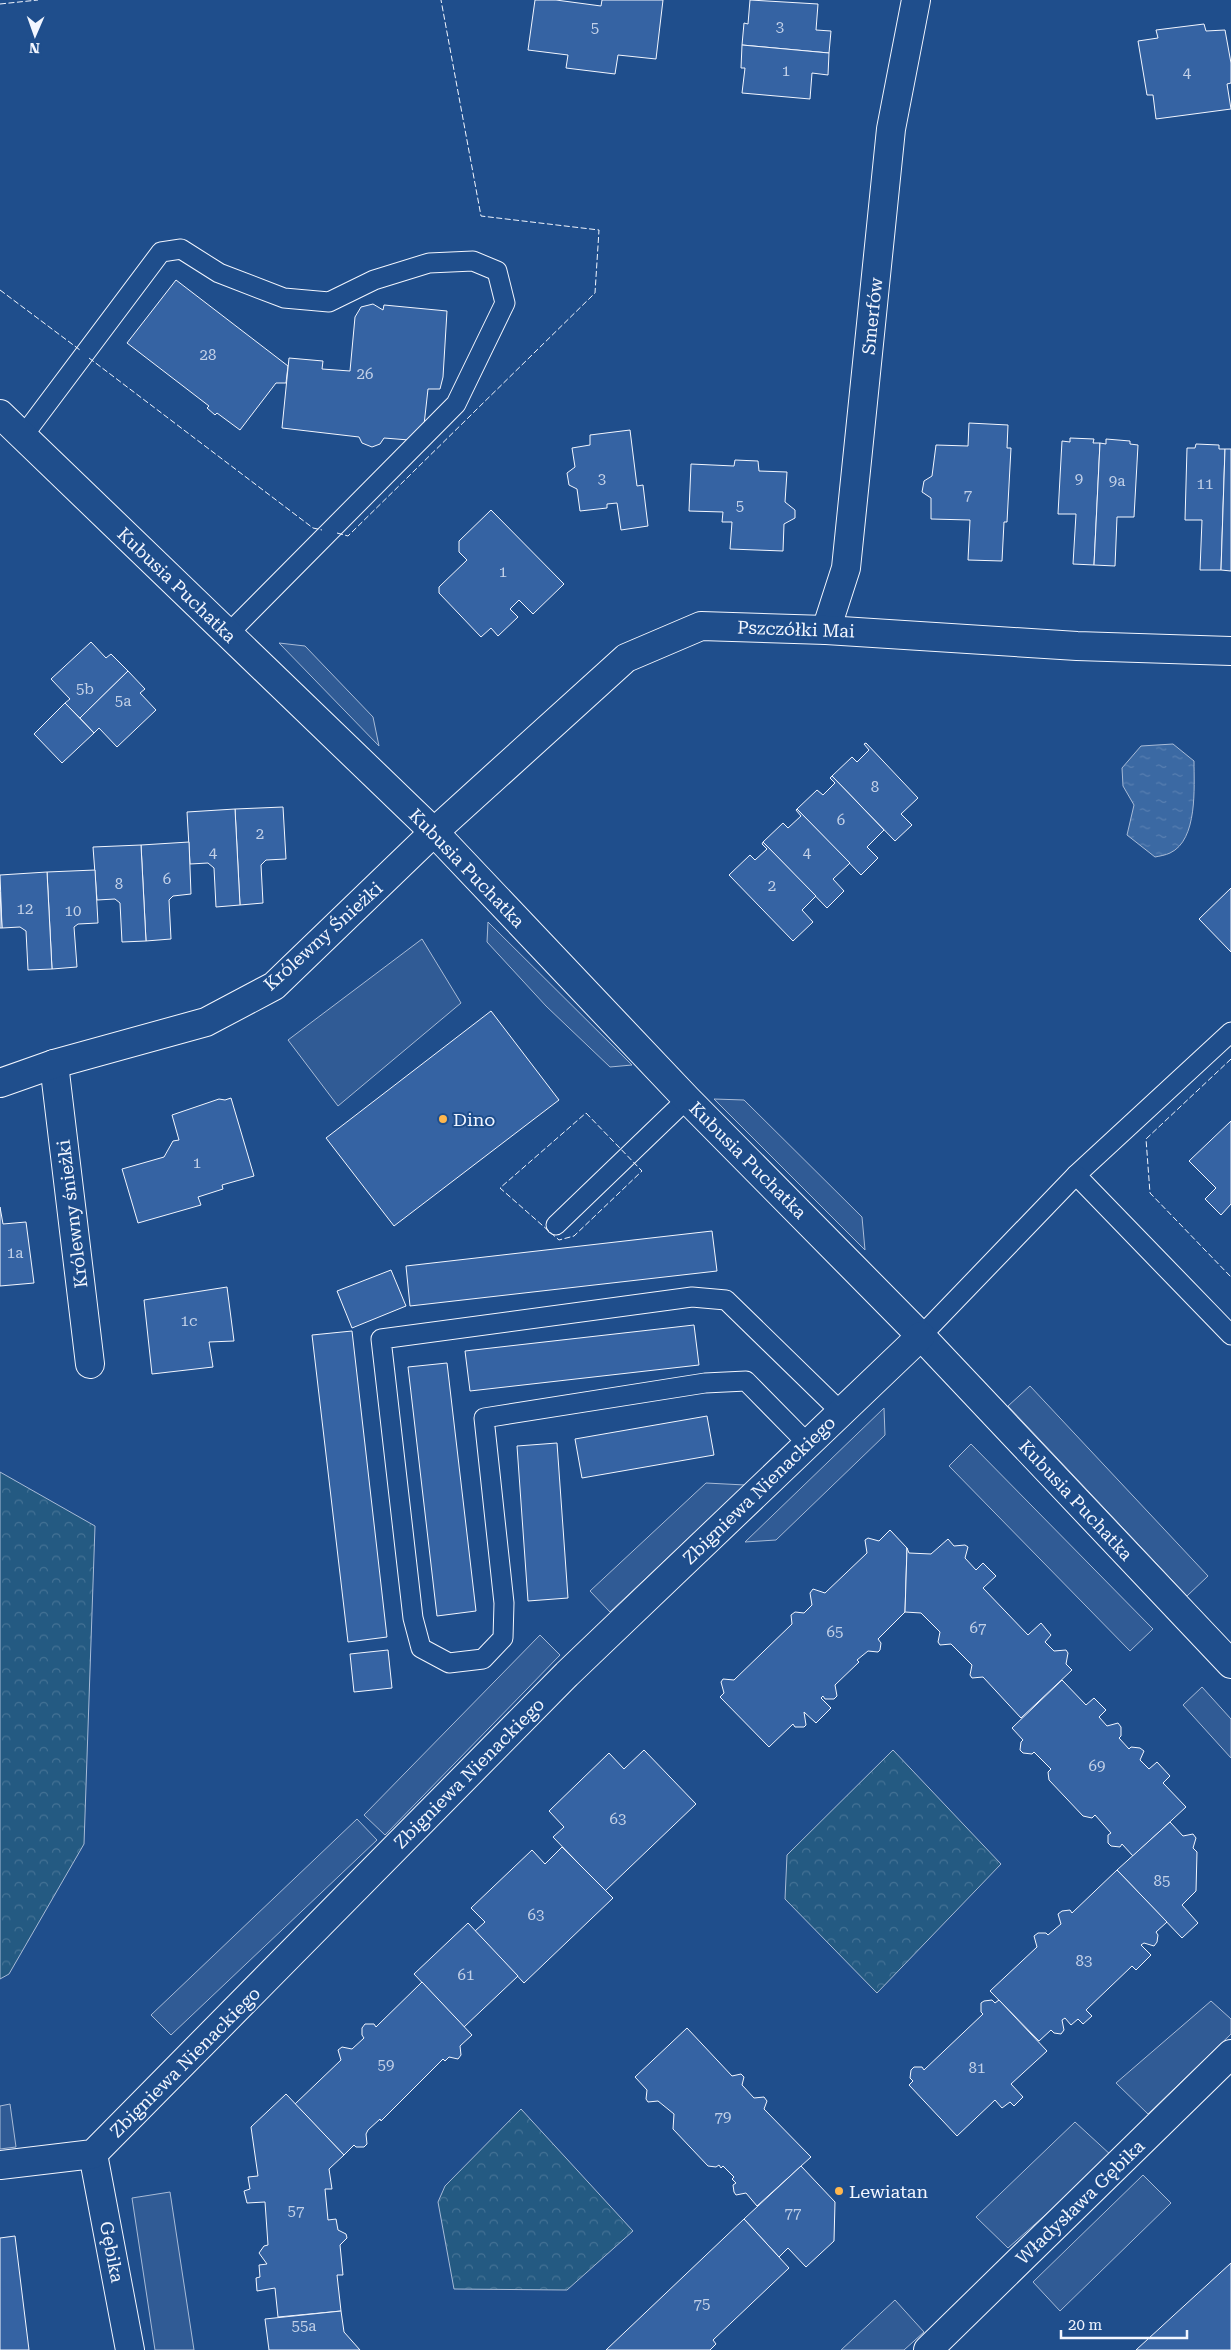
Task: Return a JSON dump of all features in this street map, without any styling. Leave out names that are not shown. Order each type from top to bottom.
[{"type":"street","name":"Smerfów","points":[[826,630],[846,568],[892,129],[916,0]]},
{"type":"street","name":"Kubusia Puchatka","points":[[0,414],[434,832],[687,1099],[921,1336],[1231,1664]]},
{"type":"street","name":"Pszczółki Mai","points":[[434,832],[626,658],[701,626],[826,630],[1067,645],[1231,651]]},
{"type":"street","name":"Królewny Śnieżki","points":[[0,1083],[54,1064],[206,1022],[274,986],[434,832]]},
{"type":"street","name":"Królewny śnieżki","points":[[54,1064],[90,1364]]},
{"type":"street","name":"Zbigniewa Nienackiego","points":[[93,2154],[567,1674],[921,1336]]},
{"type":"street","name":"Władysława Gębika","points":[[928,2350],[1231,2054]]},
{"type":"street","points":[[0,2165],[93,2154]]},
{"type":"street","name":"Gębika","points":[[93,2154],[130,2350]]},
{"type":"lane","points":[[23,436],[161,252],[181,249],[219,273],[284,298],[329,302],[374,280],[429,263],[473,261],[497,271],[504,303],[456,404],[228,634]]},
{"type":"lane","points":[[921,1336],[1076,1175],[1231,1032]]},
{"type":"lane","points":[[556,1225],[687,1099]]},
{"type":"lane","points":[[1076,1175],[1231,1335]]},
{"type":"lane","points":[[808,1444],[746,1381],[705,1383],[484,1418],[504,1603],[503,1638],[483,1659],[449,1663],[421,1648],[413,1618],[381,1339],[692,1297],[726,1300],[841,1412]]},
{"type":"green space","points":[[0,1472],[95,1526],[84,1844],[9,1974],[0,1979]]},
{"type":"green space","points":[[893,1750],[1001,1864],[877,1993],[785,1899],[787,1855]]},
{"type":"green space","points":[[521,2109],[633,2231],[567,2290],[454,2289],[438,2202],[445,2186]]},
{"type":"shaded area","points":[[279,643],[305,646],[373,717],[379,746]]},
{"type":"shaded area","points":[[488,922],[632,1065],[610,1067],[546,1006],[487,942]]},
{"type":"shaded area","points":[[422,939],[461,1003],[338,1106],[288,1040]]},
{"type":"shaded area","points":[[714,1099],[744,1100],[862,1217],[865,1250]]},
{"type":"shaded area","points":[[1030,1386],[1208,1576],[1187,1596],[1008,1406]]},
{"type":"shaded area","points":[[884,1408],[885,1435],[776,1540],[745,1542]]},
{"type":"shaded area","points":[[971,1444],[1153,1629],[1130,1651],[949,1466]]},
{"type":"shaded area","points":[[706,1483],[745,1485],[610,1612],[590,1591]]},
{"type":"shaded area","points":[[540,1635],[560,1655],[385,1835],[364,1815]]},
{"type":"shaded area","points":[[1202,1687],[1231,1719],[1231,1758],[1183,1705]]},
{"type":"shaded area","points":[[357,1819],[377,1840],[171,2035],[151,2015]]},
{"type":"shaded area","points":[[1211,2001],[1231,2019],[1231,2034],[1148,2114],[1116,2083]]},
{"type":"shaded area","points":[[10,2104],[16,2147],[0,2149],[0,2106]]},
{"type":"shaded area","points":[[1075,2122],[1112,2156],[1008,2248],[976,2217]]},
{"type":"shaded area","points":[[1143,2175],[1171,2203],[1060,2311],[1033,2282]]},
{"type":"shaded area","points":[[170,2192],[194,2350],[155,2350],[132,2198]]},
{"type":"shaded area","points":[[895,2300],[924,2332],[904,2350],[841,2350]]},
{"type":"water","points":[[1173,744],[1194,761],[1194,798],[1190,825],[1186,837],[1179,846],[1168,854],[1155,857],[1127,835],[1134,805],[1123,786],[1122,768],[1141,746]]},
{"type":"building","points":[[535,0],[556,0],[601,6],[602,0],[663,0],[656,59],[618,55],[615,74],[566,68],[568,55],[528,50]]},
{"type":"building","points":[[750,0],[818,4],[816,30],[831,31],[829,53],[742,45],[744,23],[748,24]]},
{"type":"building","points":[[1204,24],[1206,31],[1225,30],[1231,63],[1231,83],[1227,84],[1231,109],[1156,119],[1153,95],[1147,95],[1138,41],[1158,38],[1156,30]]},
{"type":"building","points":[[742,45],[829,53],[828,75],[812,73],[810,99],[742,93],[745,68],[741,68]]},
{"type":"building","points":[[176,280],[288,366],[286,383],[276,383],[240,430],[217,413],[215,415],[207,408],[209,406],[127,343]]},
{"type":"building","points":[[373,304],[383,310],[384,305],[447,311],[443,377],[440,389],[428,389],[424,425],[409,440],[384,438],[380,444],[372,447],[362,443],[359,437],[282,428],[289,358],[323,361],[322,369],[350,371],[355,317],[361,307]]},
{"type":"building","points":[[969,423],[1008,425],[1007,448],[1011,448],[1007,522],[1004,522],[1002,561],[968,560],[970,520],[931,519],[931,498],[922,492],[924,481],[932,476],[936,445],[968,446]]},
{"type":"building","points":[[630,430],[637,486],[643,485],[648,526],[621,530],[617,503],[607,504],[607,508],[580,511],[577,489],[569,485],[567,473],[575,467],[572,448],[590,445],[590,435]]},
{"type":"building","points":[[1070,438],[1094,439],[1093,443],[1100,443],[1094,565],[1073,564],[1076,514],[1058,514],[1062,441],[1070,442]]},
{"type":"building","points":[[1106,439],[1130,441],[1130,444],[1138,445],[1134,517],[1117,517],[1115,566],[1094,565],[1100,443],[1106,444]]},
{"type":"building","points":[[1196,444],[1219,445],[1219,449],[1225,449],[1221,570],[1200,570],[1202,520],[1185,520],[1187,448],[1195,448]]},
{"type":"building","points":[[1225,449],[1231,449],[1231,571],[1221,570]]},
{"type":"building","points":[[735,460],[758,461],[759,471],[787,472],[785,502],[795,510],[795,518],[784,524],[783,551],[730,549],[732,522],[722,522],[723,512],[689,511],[691,464],[734,466]]},
{"type":"building","points":[[491,510],[564,584],[533,614],[519,600],[510,609],[518,617],[498,636],[491,628],[481,637],[439,593],[439,587],[467,560],[459,552],[459,541]]},
{"type":"building","points":[[91,642],[106,658],[111,654],[128,671],[80,718],[65,703],[70,699],[51,679]]},
{"type":"building","points":[[128,671],[145,689],[140,693],[156,710],[117,747],[99,728],[94,733],[80,718]]},
{"type":"building","points":[[65,703],[94,733],[62,763],[34,734]]},
{"type":"building","points":[[866,743],[918,798],[901,814],[912,825],[895,841],[832,776],[852,757],[857,762],[869,750],[864,744]]},
{"type":"building","points":[[832,776],[884,830],[867,847],[878,858],[861,875],[797,809],[817,790],[823,795],[835,783],[830,778]]},
{"type":"building","points":[[283,807],[286,859],[266,860],[261,865],[263,903],[240,905],[235,809]]},
{"type":"building","points":[[235,809],[240,905],[216,907],[214,868],[208,863],[190,864],[187,812]]},
{"type":"building","points":[[797,809],[850,863],[833,879],[844,891],[827,908],[763,842],[783,823],[788,828],[801,816]]},
{"type":"building","points":[[189,842],[191,894],[173,896],[169,900],[171,939],[146,941],[141,845]]},
{"type":"building","points":[[763,842],[816,896],[802,910],[813,922],[793,941],[729,875],[750,855],[755,860],[767,849],[762,844]]},
{"type":"building","points":[[141,845],[146,941],[122,942],[120,903],[115,899],[97,900],[93,847]]},
{"type":"building","points":[[95,870],[98,923],[78,924],[74,927],[77,967],[52,969],[47,872]]},
{"type":"building","points":[[47,872],[52,969],[28,970],[26,931],[20,927],[2,928],[0,875]]},
{"type":"building","points":[[1231,888],[1231,952],[1199,919]]},
{"type":"building","points":[[0,892],[2,928],[0,928]]},
{"type":"building","name":"Dino","points":[[491,1011],[559,1100],[394,1226],[326,1138]]},
{"type":"building","points":[[231,1098],[254,1176],[222,1185],[223,1189],[198,1197],[201,1205],[138,1223],[122,1169],[164,1157],[173,1141],[179,1140],[172,1115],[219,1099]]},
{"type":"building","points":[[1231,1121],[1231,1204],[1221,1215],[1205,1199],[1216,1188],[1189,1161]]},
{"type":"building","points":[[0,1207],[3,1224],[26,1222],[34,1283],[0,1286]]},
{"type":"building","points":[[712,1231],[717,1271],[410,1306],[406,1266]]},
{"type":"building","points":[[391,1270],[406,1306],[352,1328],[337,1291]]},
{"type":"building","points":[[227,1287],[234,1341],[209,1342],[213,1367],[152,1374],[144,1300]]},
{"type":"building","points":[[694,1325],[699,1365],[470,1391],[465,1351]]},
{"type":"building","points":[[352,1331],[387,1637],[348,1642],[312,1335]]},
{"type":"building","points":[[447,1363],[476,1611],[437,1616],[408,1367]]},
{"type":"building","points":[[707,1416],[714,1455],[582,1478],[575,1439]]},
{"type":"building","points":[[557,1443],[568,1598],[528,1601],[517,1446]]},
{"type":"building","points":[[890,1530],[907,1548],[905,1612],[878,1639],[881,1643],[880,1650],[878,1652],[868,1651],[857,1660],[859,1662],[835,1685],[837,1696],[834,1699],[825,1699],[823,1696],[821,1698],[831,1708],[816,1723],[804,1712],[806,1725],[804,1727],[795,1727],[793,1724],[769,1747],[720,1697],[724,1693],[721,1682],[723,1679],[734,1680],[792,1624],[791,1615],[795,1612],[804,1613],[812,1605],[810,1593],[813,1589],[825,1593],[867,1553],[865,1540],[868,1538],[879,1541]]},
{"type":"building","points":[[948,1539],[954,1546],[965,1545],[968,1547],[965,1558],[976,1570],[983,1563],[996,1576],[983,1588],[1028,1635],[1041,1623],[1051,1635],[1045,1642],[1054,1651],[1066,1650],[1068,1653],[1066,1664],[1072,1670],[1021,1718],[983,1677],[972,1678],[970,1675],[972,1665],[951,1644],[940,1645],[938,1642],[940,1632],[921,1613],[905,1612],[907,1548],[909,1553],[931,1554]]},
{"type":"building","points":[[388,1650],[392,1688],[354,1692],[350,1654]]},
{"type":"building","points":[[1062,1680],[1086,1705],[1094,1698],[1106,1710],[1099,1717],[1107,1726],[1118,1723],[1121,1727],[1121,1736],[1119,1738],[1129,1749],[1131,1747],[1140,1748],[1144,1751],[1140,1760],[1149,1769],[1157,1762],[1170,1776],[1163,1783],[1186,1807],[1133,1856],[1122,1844],[1120,1847],[1111,1846],[1108,1843],[1108,1835],[1111,1833],[1095,1815],[1092,1818],[1083,1816],[1049,1780],[1048,1772],[1051,1769],[1034,1752],[1032,1754],[1023,1753],[1020,1750],[1023,1740],[1012,1728]]},
{"type":"building","points":[[644,1750],[696,1804],[605,1891],[553,1837],[564,1827],[549,1811],[609,1753],[624,1769]]},
{"type":"building","points":[[1170,1822],[1183,1836],[1193,1834],[1196,1838],[1193,1848],[1197,1852],[1196,1891],[1182,1905],[1198,1923],[1182,1938],[1117,1870]]},
{"type":"building","points":[[562,1847],[613,1898],[524,1983],[475,1931],[485,1922],[471,1908],[532,1850],[545,1864]]},
{"type":"building","points":[[1117,1870],[1167,1922],[1156,1932],[1158,1935],[1157,1942],[1154,1946],[1144,1943],[1141,1945],[1151,1955],[1136,1970],[1132,1966],[1086,2010],[1092,2016],[1083,2024],[1078,2019],[1071,2025],[1065,2018],[1062,2020],[1064,2030],[1061,2034],[1054,2033],[1051,2030],[1039,2041],[990,1991],[1037,1947],[1034,1936],[1038,1933],[1046,1933],[1048,1935],[1061,1924],[1058,1914],[1062,1911],[1070,1910],[1072,1913]]},
{"type":"building","points":[[468,1923],[518,1976],[464,2027],[414,1974]]},
{"type":"building","points":[[422,1982],[472,2035],[460,2046],[461,2055],[458,2059],[449,2057],[445,2061],[443,2059],[381,2121],[380,2119],[368,2130],[366,2134],[367,2144],[364,2147],[356,2147],[354,2145],[344,2155],[295,2104],[341,2060],[338,2050],[342,2047],[352,2049],[364,2038],[362,2028],[365,2024],[374,2024],[376,2027]]},
{"type":"building","points":[[992,2000],[995,2003],[999,2000],[1047,2051],[1011,2084],[1023,2097],[1014,2106],[1010,2102],[1002,2108],[995,2100],[957,2136],[909,2085],[913,2081],[910,2078],[911,2070],[914,2067],[922,2067],[924,2070],[983,2014],[981,2012],[981,2003]]},
{"type":"building","points":[[687,2028],[732,2076],[741,2074],[744,2077],[742,2085],[754,2098],[764,2097],[767,2101],[764,2109],[811,2157],[757,2206],[746,2193],[736,2195],[733,2185],[736,2183],[732,2179],[734,2177],[723,2166],[721,2168],[719,2165],[716,2167],[708,2166],[673,2129],[674,2114],[658,2101],[648,2102],[646,2099],[647,2090],[635,2077]]},
{"type":"building","points":[[286,2094],[344,2155],[329,2169],[332,2189],[325,2189],[328,2220],[336,2219],[338,2230],[346,2234],[347,2238],[340,2245],[343,2275],[337,2275],[341,2311],[278,2317],[275,2288],[257,2291],[256,2278],[260,2277],[259,2265],[267,2264],[259,2253],[264,2246],[268,2245],[265,2202],[247,2203],[244,2191],[250,2189],[248,2177],[258,2176],[251,2127]]},
{"type":"building","points":[[801,2166],[835,2202],[834,2241],[806,2267],[788,2248],[779,2257],[744,2219]]},
{"type":"building","points":[[744,2219],[789,2268],[713,2340],[716,2344],[710,2350],[606,2350]]},
{"type":"building","points":[[15,2236],[29,2350],[0,2350],[0,2238]]},
{"type":"building","points":[[1231,2263],[1231,2350],[1136,2350],[1173,2316]]},
{"type":"building","points":[[341,2311],[344,2332],[360,2350],[269,2350],[265,2319]]},
{"type":"fence","points":[[0,4],[38,0]]},
{"type":"fence","points":[[337,533],[348,536],[595,293],[599,230],[481,216],[441,0]]},
{"type":"fence","points":[[0,290],[80,350]]},
{"type":"fence","points":[[89,358],[313,528],[322,530]]},
{"type":"fence","points":[[1231,1059],[1146,1139],[1150,1193],[1231,1277]]},
{"type":"fence","points":[[586,1113],[642,1171],[574,1236],[559,1240],[500,1188],[586,1113]]},
{"type":"place","name":"Dino","points":[[443,1119]]},
{"type":"place","name":"Lewiatan","points":[[839,2191]]}]
